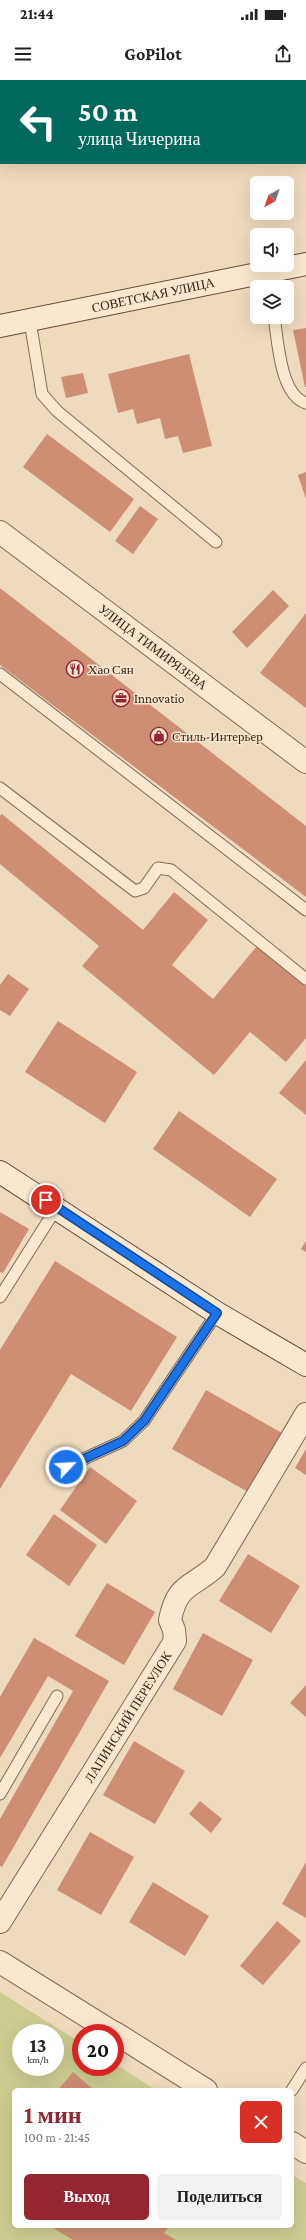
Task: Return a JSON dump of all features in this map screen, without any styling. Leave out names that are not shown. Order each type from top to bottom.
[{"type":"street","name":"СОВЕТСКАЯ УЛИЦА","points":[[267,280],[306,264]]},
{"type":"street","name":"СОВЕТСКАЯ УЛИЦА","points":[[0,326],[250,283]]},
{"type":"street","name":"УЛИЦА ТИМИРЯЗЕВА","points":[[0,532],[306,762]]},
{"type":"street","points":[[0,1172],[57,1207],[217,1313],[306,1365]]},
{"type":"street","name":"ЛАПИНСКИЙ ПЕРЕУЛОК","points":[[0,1922],[175,1641],[174,1630],[170,1620],[177,1597],[185,1587],[215,1567],[306,1414]]},
{"type":"street","points":[[0,1962],[100,2024]]},
{"type":"street","points":[[124,2039],[203,2088]]},
{"type":"street","points":[[294,2144],[306,2152]]},
{"type":"lane","points":[[30,321],[42,394],[56,411],[216,542]]},
{"type":"lane","points":[[275,324],[285,381],[298,400],[306,403]]},
{"type":"lane","points":[[0,674],[306,910]]},
{"type":"lane","points":[[0,788],[135,891],[144,888],[158,868],[171,870],[306,979]]},
{"type":"lane","points":[[0,1297],[57,1207]]},
{"type":"lane","points":[[66,1467],[123,1441],[144,1421],[217,1313]]},
{"type":"lane","points":[[0,1794],[56,1696]]},
{"type":"lane","points":[[293,2088],[306,2068]]},
{"type":"green space","points":[[0,1992],[51,2024],[12,2024],[12,2076],[64,2076],[64,2032],[72,2037],[72,2076],[124,2076],[124,2070],[153,2088],[12,2088],[12,2228],[294,2228],[294,2176],[306,2183],[306,2240],[0,2240]]},
{"type":"building","points":[[306,328],[306,387],[305,387],[293,330]]},
{"type":"building","points":[[189,354],[212,446],[183,453],[178,436],[165,439],[160,418],[137,424],[133,409],[118,413],[108,374]]},
{"type":"building","points":[[83,373],[88,393],[66,398],[61,377]]},
{"type":"building","points":[[47,434],[134,499],[110,532],[23,467]]},
{"type":"building","points":[[306,472],[306,499],[298,475]]},
{"type":"building","points":[[140,506],[158,519],[133,554],[115,541]]},
{"type":"building","points":[[0,588],[306,826],[306,897],[0,665]]},
{"type":"building","points":[[273,590],[289,606],[247,648],[232,632]]},
{"type":"building","points":[[306,613],[306,708],[260,673]]},
{"type":"building","points":[[2,814],[143,930],[174,892],[208,920],[172,965],[213,999],[257,946],[306,986],[306,1038],[286,1062],[250,1032],[214,1075],[82,966],[99,946],[0,864],[0,816]]},
{"type":"building","points":[[8,974],[29,989],[10,1016],[0,1010],[0,985]]},
{"type":"building","points":[[58,1021],[137,1072],[105,1123],[25,1072]]},
{"type":"building","points":[[306,1060],[306,1115],[279,1093]]},
{"type":"building","points":[[179,1111],[277,1179],[250,1217],[153,1149]]},
{"type":"building","points":[[0,1212],[29,1229],[3,1273],[0,1272]]},
{"type":"building","points":[[306,1241],[306,1252],[301,1249]]},
{"type":"building","points":[[55,1261],[177,1337],[131,1411],[71,1374],[0,1489],[0,1350]]},
{"type":"building","points":[[206,1390],[282,1433],[248,1492],[172,1449]]},
{"type":"building","points":[[306,1449],[306,1475],[295,1468]]},
{"type":"building","points":[[90,1467],[137,1501],[106,1544],[60,1510]]},
{"type":"building","points":[[54,1514],[97,1545],[69,1586],[26,1555]]},
{"type":"building","points":[[248,1554],[300,1586],[271,1633],[219,1601]]},
{"type":"building","points":[[107,1583],[155,1612],[124,1665],[75,1636]]},
{"type":"building","points":[[203,1633],[253,1660],[222,1716],[173,1689]]},
{"type":"building","points":[[34,1638],[109,1681],[2,1867],[0,1866],[0,1819],[73,1691],[48,1676],[0,1758],[0,1697]]},
{"type":"building","points":[[306,1685],[306,1717],[290,1703]]},
{"type":"building","points":[[134,1741],[185,1771],[155,1824],[103,1795]]},
{"type":"building","points":[[200,1801],[222,1819],[211,1833],[189,1814]]},
{"type":"building","points":[[90,1832],[134,1857],[101,1915],[57,1890]]},
{"type":"building","points":[[306,1862],[306,1918],[282,1904]]},
{"type":"building","points":[[153,1882],[209,1916],[185,1956],[129,1922]]},
{"type":"building","points":[[277,1921],[301,1941],[263,1985],[240,1966]]},
{"type":"building","points":[[72,2073],[72,2076],[78,2076],[92,2088],[60,2088]]},
{"type":"building","points":[[53,2228],[168,2228],[164,2233],[176,2240],[73,2240]]},
{"type":"place","name":"Хао Сян","points":[[75,669]]},
{"type":"place","name":"Innovatio","points":[[121,698]]},
{"type":"place","name":"Стиль-Интерьер","points":[[159,736]]},
{"type":"route","points":[[46,1200],[217,1313],[144,1421],[123,1441],[66,1467]]}]
